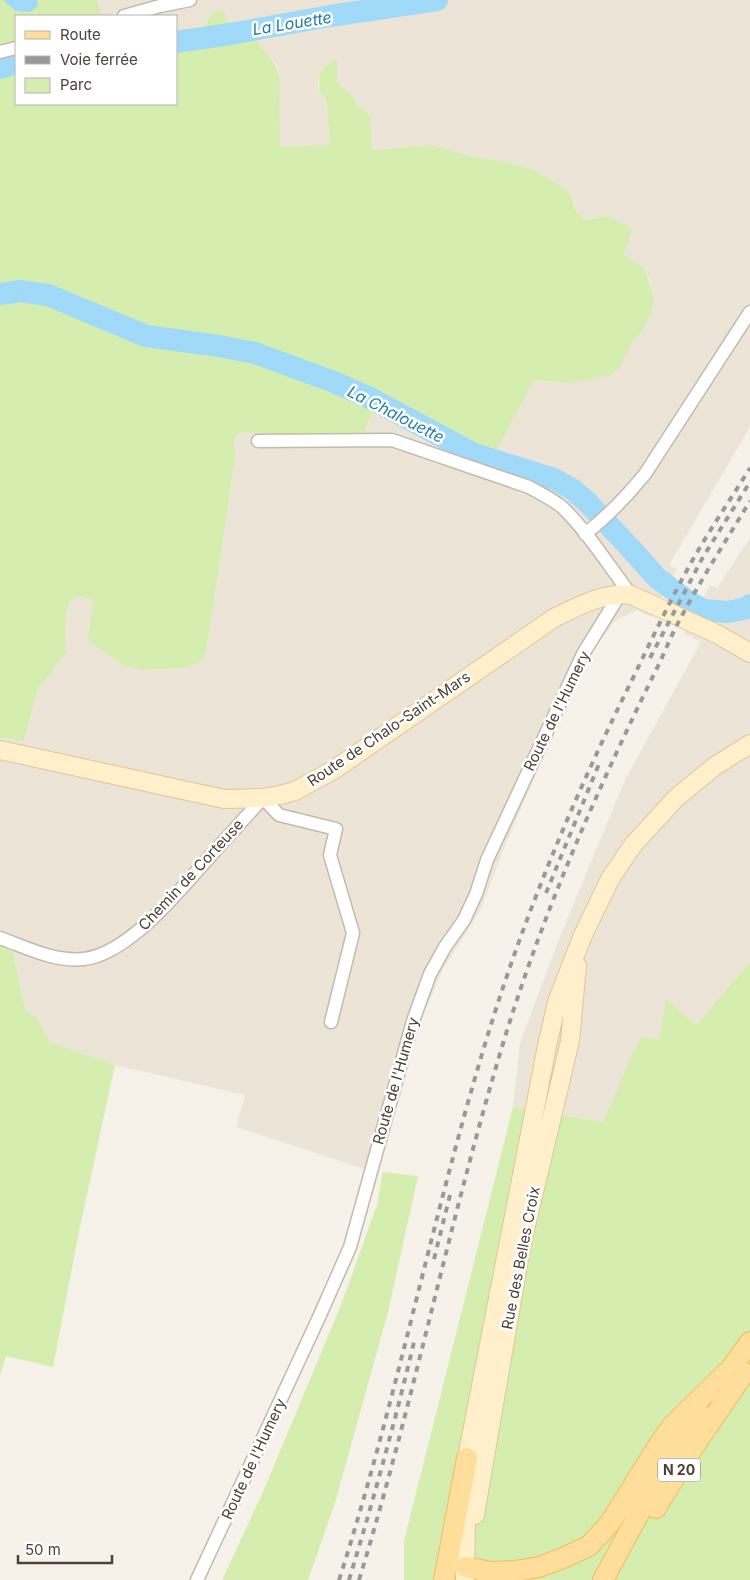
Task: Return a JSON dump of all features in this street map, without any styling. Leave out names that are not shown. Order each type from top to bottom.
[{"type":"main road","points":[[626,594],[717,634],[750,652]]},
{"type":"main road","name":"Route de Chalo-Saint-Mars","points":[[0,750],[224,799],[263,798],[295,791],[335,769],[554,618],[580,605],[626,594]]},
{"type":"main road","name":"Rue des Belles Croix","points":[[465,1574],[467,1458],[547,1046],[566,1003],[578,949],[610,878],[634,845],[676,798],[715,766],[750,744]]},
{"type":"main road","name":"Rue des Belles Croix","points":[[465,1574],[521,1247],[570,1041],[566,1003]]},
{"type":"main road","name":"N 20","points":[[603,1580],[674,1449],[726,1373],[750,1342]]},
{"type":"main road","name":"N 20","points":[[617,1580],[638,1538],[688,1455],[750,1364]]},
{"type":"main road","points":[[465,1574],[515,1571],[538,1567],[589,1546],[610,1523],[672,1426],[726,1373]]},
{"type":"main road","points":[[444,1580],[467,1458]]},
{"type":"street","points":[[128,15],[190,0]]},
{"type":"street","points":[[0,52],[15,48]]},
{"type":"street","points":[[585,534],[628,495],[645,474],[750,312]]},
{"type":"street","points":[[258,442],[392,440],[529,487],[561,507],[585,534],[626,594]]},
{"type":"street","name":"Route de l'Humery","points":[[197,1580],[350,1247],[413,1021],[430,974],[444,947],[464,920],[498,835],[579,663],[602,621],[626,594]]},
{"type":"street","points":[[263,798],[279,815],[336,829],[330,855],[353,933],[331,1022]]},
{"type":"street","name":"Chemin de Corteuse","points":[[0,938],[54,958],[85,959],[105,952],[136,934],[171,900],[263,798]]},
{"type":"shaded area","points":[[97,0],[750,0],[750,427],[669,565],[677,569],[651,617],[638,610],[616,620],[586,659],[506,843],[480,911],[443,969],[422,1018],[377,1173],[236,1127],[245,1095],[115,1065],[50,1042],[37,1018],[25,1009],[13,953],[0,936],[0,738],[24,741],[38,688],[66,654],[65,622],[70,600],[79,596],[93,600],[89,642],[123,665],[144,670],[184,668],[200,662],[206,653],[236,453],[234,444],[236,435],[241,432],[366,429],[375,410],[446,448],[488,465],[534,380],[570,383],[583,379],[626,353],[641,333],[654,299],[645,268],[624,255],[628,244],[596,217],[585,220],[577,213],[574,201],[502,161],[478,158],[430,145],[372,150],[370,141],[372,124],[365,110],[357,106],[354,97],[337,82],[337,62],[333,59],[319,73],[318,84],[319,92],[326,98],[330,145],[279,146],[279,75],[277,65],[257,42],[256,34],[227,20],[207,21],[205,28],[178,33],[178,15],[101,15]]},
{"type":"shaded area","points":[[750,538],[750,962],[696,1025],[666,1000],[659,1040],[640,1037],[604,1122],[513,1107],[520,1043],[559,939],[626,778],[701,642],[684,633],[710,585],[717,588]]},
{"type":"green space","points":[[0,0],[97,0],[101,15],[15,15],[15,105],[178,105],[178,33],[204,28],[211,14],[217,10],[224,12],[227,20],[256,34],[260,45],[277,68],[279,75],[280,146],[330,145],[326,98],[319,92],[319,73],[333,59],[337,61],[337,82],[354,97],[357,106],[364,110],[371,119],[372,150],[430,145],[478,158],[502,161],[532,169],[569,191],[577,213],[585,220],[606,216],[632,228],[624,255],[645,268],[654,299],[650,315],[641,333],[631,344],[620,367],[611,375],[570,383],[534,380],[488,466],[446,448],[375,410],[361,437],[241,432],[236,435],[234,444],[236,453],[206,653],[200,662],[184,668],[144,670],[123,665],[89,642],[93,600],[79,596],[70,600],[65,622],[66,654],[38,688],[24,741],[0,738]]},
{"type":"green space","points":[[0,936],[13,953],[25,1009],[37,1018],[50,1042],[115,1065],[80,1227],[53,1367],[6,1356],[0,1375]]},
{"type":"green space","points":[[750,962],[750,1580],[404,1580],[404,1541],[513,1107],[603,1122],[640,1037],[659,1040],[666,999],[696,1025]]},
{"type":"green space","points":[[383,1172],[418,1176],[388,1312],[335,1503],[308,1580],[222,1580],[263,1492],[341,1305],[377,1205]]},
{"type":"water","points":[[3,0],[37,0],[38,6],[30,12],[16,11]]},
{"type":"waterway","name":"La Louette","points":[[178,42],[437,0]]},
{"type":"waterway","name":"La Louette","points":[[0,68],[15,63]]},
{"type":"waterway","name":"La Chalouette","points":[[0,294],[20,291],[48,295],[146,336],[255,353],[334,382],[368,397],[474,454],[554,479],[572,489],[589,504],[657,578],[688,601],[704,610],[728,612],[747,608],[750,605]]},
{"type":"railway","points":[[339,1580],[379,1443],[469,1099],[503,986],[535,898],[590,767],[654,634],[696,554],[750,468]]},
{"type":"railway","points":[[650,658],[703,557],[750,482]]},
{"type":"railway","points":[[359,1580],[379,1513],[485,1105],[520,990],[537,943],[593,804],[672,636],[701,582],[750,501]]},
{"type":"railway","points":[[546,893],[599,764]]},
{"type":"railway","points":[[434,1259],[451,1191]]},
{"type":"railway","points":[[349,1580],[367,1521],[414,1342]]}]
